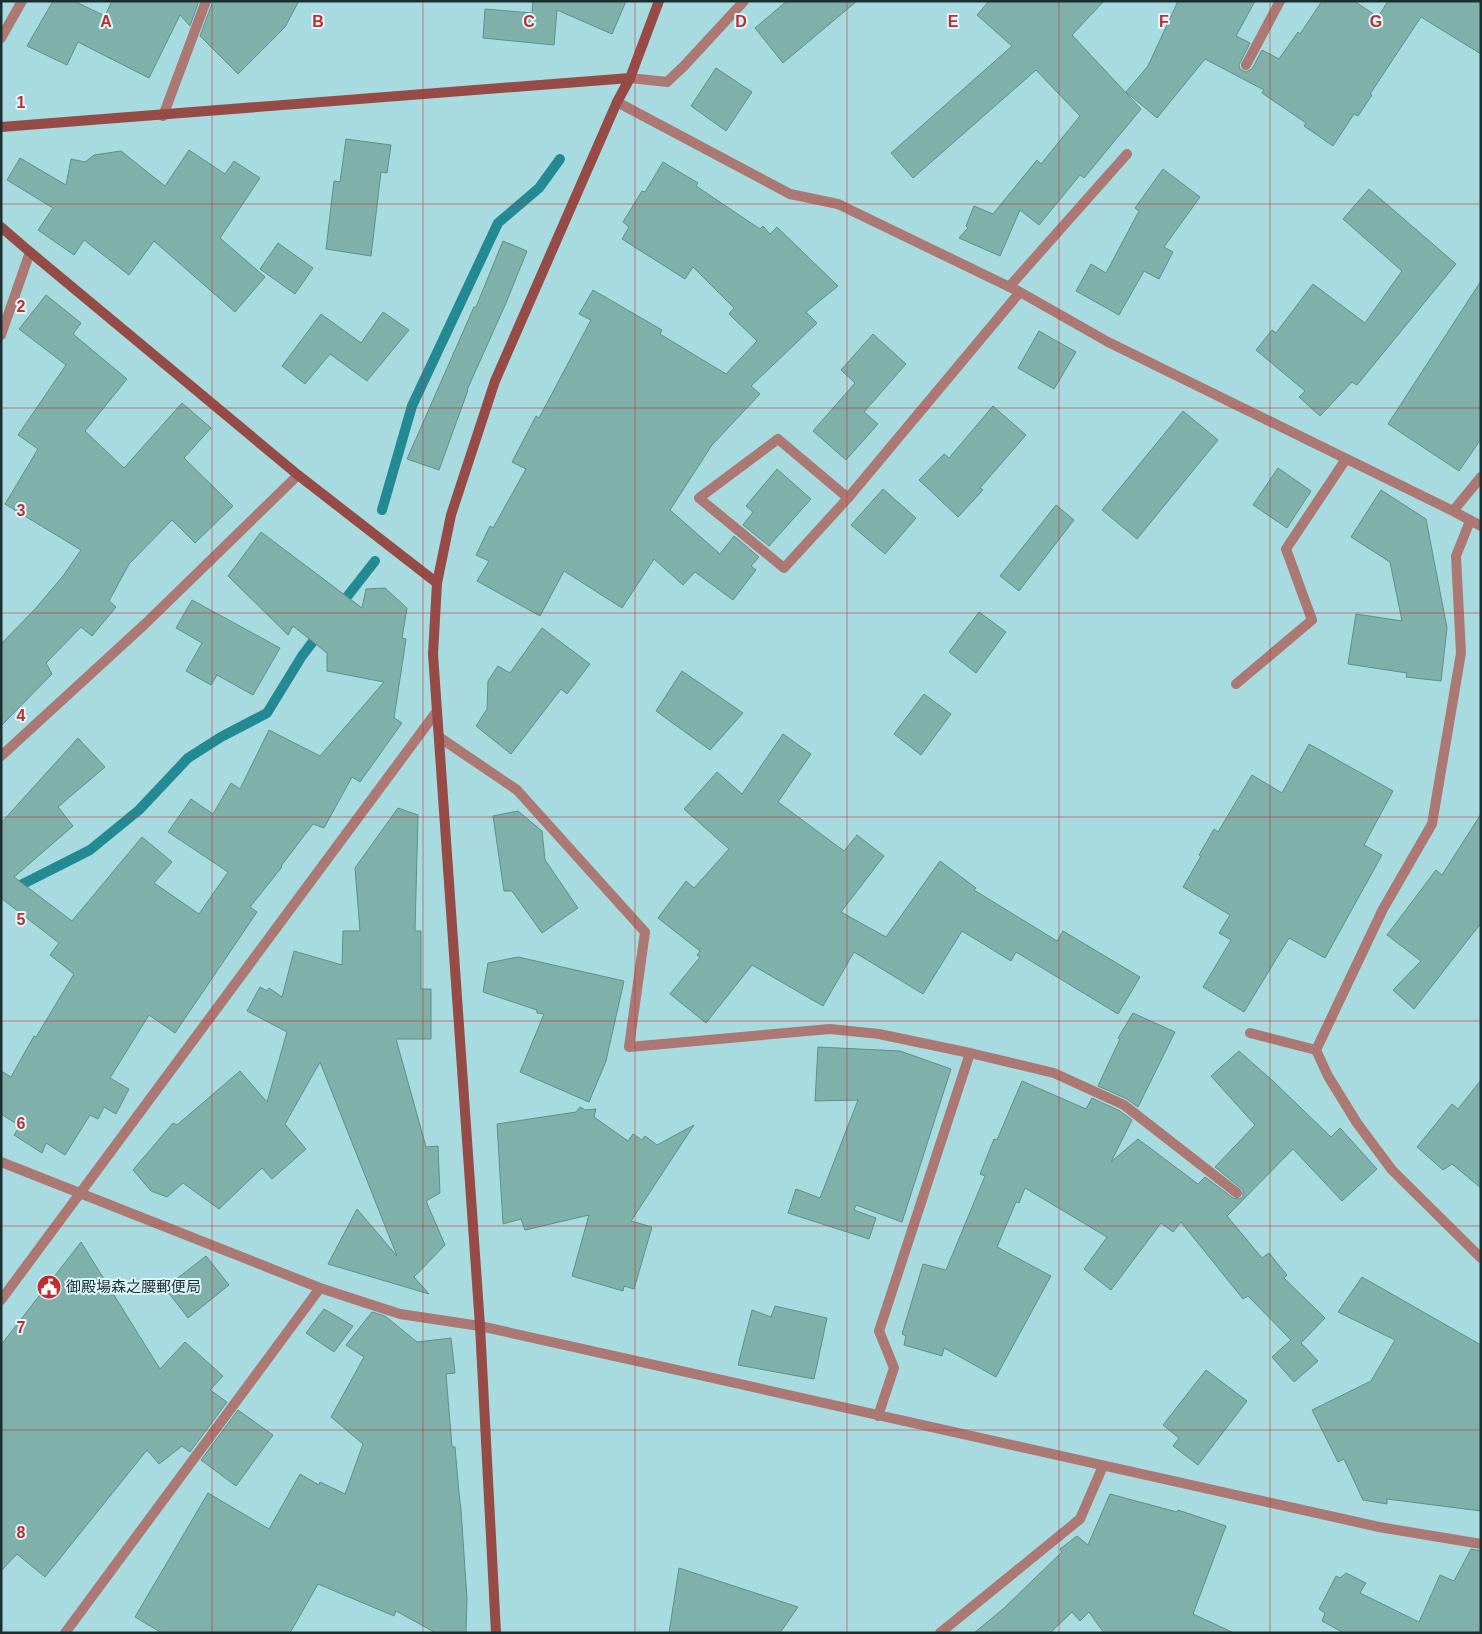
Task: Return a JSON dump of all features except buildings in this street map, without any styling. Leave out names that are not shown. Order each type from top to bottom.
[{"type":"street","points":[[1,38],[22,1]]},
{"type":"street","points":[[163,116],[206,1]]},
{"type":"street","points":[[496,1633],[480,1326],[436,711],[433,654],[437,583],[451,515],[496,381],[617,102],[630,78],[659,1]]},
{"type":"street","points":[[1,127],[163,116],[630,78],[667,82],[744,1]]},
{"type":"street","points":[[1246,65],[1280,1]]},
{"type":"street","points":[[617,102],[790,194],[838,204],[1020,292],[1108,342],[1454,511],[1481,526]]},
{"type":"street","points":[[1008,287],[1128,154]]},
{"type":"street","points":[[1,227],[298,475],[437,583]]},
{"type":"street","points":[[1,335],[30,252]]},
{"type":"street","points":[[848,498],[778,439],[699,498],[784,568],[848,498],[1020,292]]},
{"type":"street","points":[[1236,684],[1312,620],[1286,549],[1346,459]]},
{"type":"street","points":[[1,756],[145,624],[298,475]]},
{"type":"street","points":[[1454,511],[1481,477]]},
{"type":"street","points":[[1316,1050],[1383,909],[1432,824],[1461,653],[1456,556],[1470,521]]},
{"type":"street","points":[[1,1300],[436,711]]},
{"type":"street","points":[[439,737],[516,790],[645,932],[629,1047],[830,1030],[879,1034],[970,1052],[1054,1073],[1124,1105],[1237,1193]]},
{"type":"street","points":[[1250,1034],[1316,1050]]},
{"type":"street","points":[[1316,1050],[1328,1076],[1357,1124],[1392,1170],[1481,1258]]},
{"type":"street","points":[[878,1416],[894,1368],[879,1331],[970,1052]]},
{"type":"street","points":[[1,1162],[320,1288],[400,1314],[480,1326],[1379,1527],[1481,1544]]},
{"type":"street","points":[[65,1633],[320,1288]]},
{"type":"street","points":[[940,1633],[1080,1519],[1103,1466]]},
{"type":"waterway","points":[[382,510],[412,406],[498,223],[539,188],[560,159]]},
{"type":"waterway","points":[[339,607],[375,561]]},
{"type":"waterway","points":[[11,890],[90,850],[139,810],[188,758],[221,737],[267,713],[302,656],[321,631]]},
{"type":"place","name":"御殿場森之腰郵便局","points":[[49,1287]]}]
